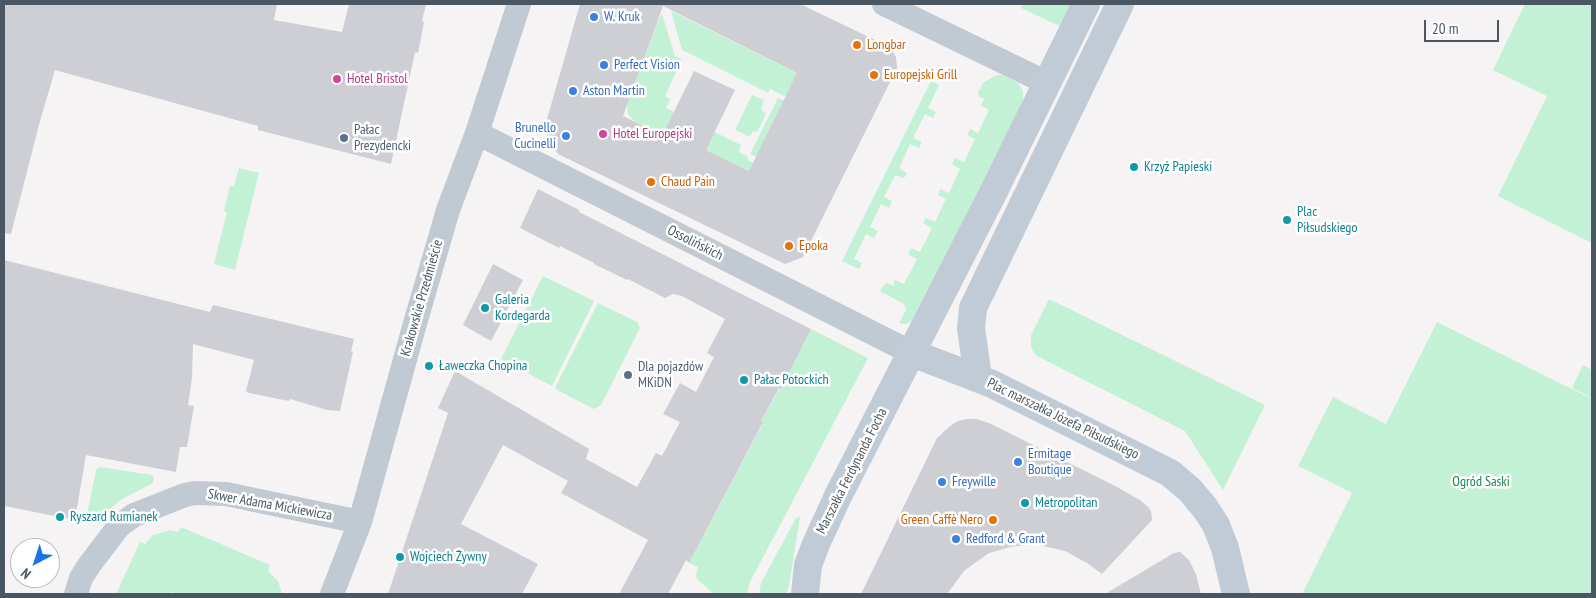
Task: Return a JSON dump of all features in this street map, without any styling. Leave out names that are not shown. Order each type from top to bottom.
[{"type":"street","name":"Krakowskie Przedmieście","points":[[332,594],[360,522],[448,210],[477,132],[519,4]]},
{"type":"street","points":[[978,378],[912,353],[1086,4]]},
{"type":"street","name":"Plac marszałka Józefa Piłsudskiego","points":[[1120,4],[973,308],[971,328],[978,378],[1170,473],[1190,490],[1216,525],[1225,548],[1236,594]]},
{"type":"street","points":[[892,8],[1047,83]]},
{"type":"street","name":"Ossolińskich","points":[[477,132],[912,353]]},
{"type":"street","name":"Marszałka Ferdynanda Focha","points":[[804,594],[808,565],[816,544],[838,496],[912,353]]},
{"type":"street","name":"Skwer Adama Mickiewicza","points":[[76,594],[81,578],[119,526],[134,516],[174,498],[195,493],[226,494],[360,522]]},
{"type":"green space","points":[[1023,4],[1073,4],[1061,27],[1021,8]]},
{"type":"green space","points":[[1525,4],[1592,4],[1592,243],[1498,196],[1547,96],[1493,70]]},
{"type":"green space","points":[[671,11],[815,82],[817,89],[784,96],[770,89],[768,93],[682,50]]},
{"type":"green space","points":[[662,14],[675,56],[682,59],[665,96],[670,99],[666,108],[741,145],[739,152],[759,166],[760,183],[635,122],[628,114],[627,104]],"holes":[[[662,128],[753,173],[660,133]]]},
{"type":"green space","points":[[997,75],[1003,75],[1018,83],[1023,91],[1023,103],[920,312],[913,320],[906,324],[899,323],[906,310],[904,304],[880,291],[887,283],[893,286],[895,280],[904,284],[917,259],[908,254],[911,248],[920,252],[932,228],[923,223],[926,218],[935,222],[946,199],[938,195],[940,189],[949,193],[960,169],[952,164],[955,158],[964,162],[975,139],[967,135],[970,129],[978,133],[989,110],[981,105],[984,99],[979,96],[978,92],[984,82]]},
{"type":"green space","points":[[931,81],[939,85],[928,108],[936,112],[933,118],[925,114],[913,138],[922,142],[919,148],[910,144],[899,168],[907,173],[904,178],[895,175],[884,197],[892,201],[889,208],[881,204],[870,227],[878,231],[874,238],[866,234],[854,259],[862,263],[859,269],[842,261]]},
{"type":"green space","points":[[752,95],[764,100],[761,109],[766,114],[757,132],[753,131],[750,137],[735,130]]},
{"type":"green space","points":[[778,98],[793,105],[765,161],[750,154]]},
{"type":"green space","points":[[239,168],[259,173],[235,270],[214,264],[227,212],[224,211],[230,186],[234,186]]},
{"type":"green space","points":[[543,276],[594,301],[552,386],[501,359]]},
{"type":"green space","points":[[1049,299],[1265,405],[1223,490],[1185,431],[1034,353],[1031,347],[1031,335]]},
{"type":"green space","points":[[598,303],[637,322],[640,328],[601,405],[594,409],[555,388]]},
{"type":"green space","name":"Ogród Saski","points":[[1437,322],[1592,399],[1592,594],[1302,594],[1352,493],[1298,466],[1333,397],[1386,424]]},
{"type":"green space","points":[[811,329],[868,358],[750,582],[747,594],[714,594],[698,580],[696,576],[698,567],[689,563],[763,423],[761,421],[796,360],[793,358],[803,346]]},
{"type":"green space","points":[[1583,365],[1592,370],[1592,398],[1572,388]]},
{"type":"green space","points":[[100,467],[152,475],[154,479],[153,483],[122,499],[93,522],[86,519],[96,470]]},
{"type":"green space","points":[[800,517],[789,586],[786,594],[759,594],[761,583],[796,518]]},
{"type":"green space","points":[[181,527],[270,565],[268,571],[278,581],[282,594],[177,594],[171,592],[170,594],[116,594],[140,542],[145,544],[153,535],[170,530],[178,532]]},
{"type":"building","points":[[4,4],[277,4],[274,20],[342,32],[349,4],[426,4],[418,53],[415,52],[391,164],[258,130],[258,126],[55,70],[11,234],[4,233]]},
{"type":"building","name":"Hotel Europejski","points":[[580,4],[800,4],[890,47],[896,57],[897,68],[803,257],[785,264],[558,154],[551,146],[545,126]],"holes":[[[663,6],[797,73],[749,171],[706,150],[735,90],[694,71],[665,130],[661,128],[659,134],[623,116]]]},
{"type":"building","name":"Pałac Potockich","points":[[538,189],[579,210],[579,212],[811,329],[781,389],[779,388],[761,421],[763,422],[689,563],[686,560],[668,594],[619,594],[648,540],[561,493],[568,481],[503,445],[461,524],[538,564],[522,594],[388,594],[448,413],[438,408],[455,371],[589,449],[586,459],[637,487],[656,453],[662,456],[680,422],[663,414],[680,383],[696,392],[714,357],[707,353],[725,319],[682,296],[673,294],[665,298],[520,228]]},
{"type":"building","points":[[4,260],[210,312],[213,305],[354,339],[340,411],[327,410],[290,399],[289,401],[249,393],[246,391],[254,360],[193,344],[192,378],[188,405],[194,406],[187,447],[180,447],[176,472],[86,455],[75,520],[4,506]]},
{"type":"building","name":"Galeria Kordegarda","points":[[493,264],[523,280],[491,341],[463,325]]},
{"type":"building","name":"Metropolitan","points":[[976,419],[989,423],[1115,486],[1140,500],[1148,507],[1151,511],[1152,520],[1102,574],[1065,551],[1035,544],[1010,547],[989,553],[965,570],[947,594],[861,594],[937,438],[950,426],[958,421]]},
{"type":"building","points":[[1180,552],[1189,560],[1196,574],[1201,594],[1105,594],[1174,553]]},
{"type":"place","name":"W. Kruk","points":[[594,17]]},
{"type":"place","name":"Longbar","points":[[857,45]]},
{"type":"place","name":"Perfect Vision","points":[[604,65]]},
{"type":"place","name":"Europejski Grill","points":[[874,75]]},
{"type":"place","name":"Hotel Bristol","points":[[337,79]]},
{"type":"place","name":"Aston Martin","points":[[573,91]]},
{"type":"place","name":"Hotel Europejski","points":[[603,134]]},
{"type":"place","name":"Brunello Cucinelli","points":[[566,136]]},
{"type":"place","name":"Pałac Prezydencki","points":[[344,138]]},
{"type":"place","name":"Krzyż Papieski","points":[[1134,167]]},
{"type":"place","name":"Chaud Pain","points":[[651,182]]},
{"type":"place","name":"Plac Piłsudskiego","points":[[1287,220]]},
{"type":"place","name":"Epoka","points":[[789,246]]},
{"type":"place","name":"Galeria Kordegarda","points":[[485,308]]},
{"type":"place","name":"Ławeczka Chopina","points":[[429,366]]},
{"type":"place","name":"Dla pojazdów MKiDN","points":[[628,375]]},
{"type":"place","name":"Pałac Potockich","points":[[744,380]]},
{"type":"place","name":"Ermitage Boutique","points":[[1018,462]]},
{"type":"place","name":"Freywille","points":[[942,482]]},
{"type":"place","name":"Metropolitan","points":[[1025,503]]},
{"type":"place","name":"Ryszard Rumianek","points":[[60,517]]},
{"type":"place","name":"Green Caffè Nero","points":[[993,520]]},
{"type":"place","name":"Redford & Grant","points":[[956,539]]},
{"type":"place","name":"Wojciech Żywny","points":[[400,557]]}]
